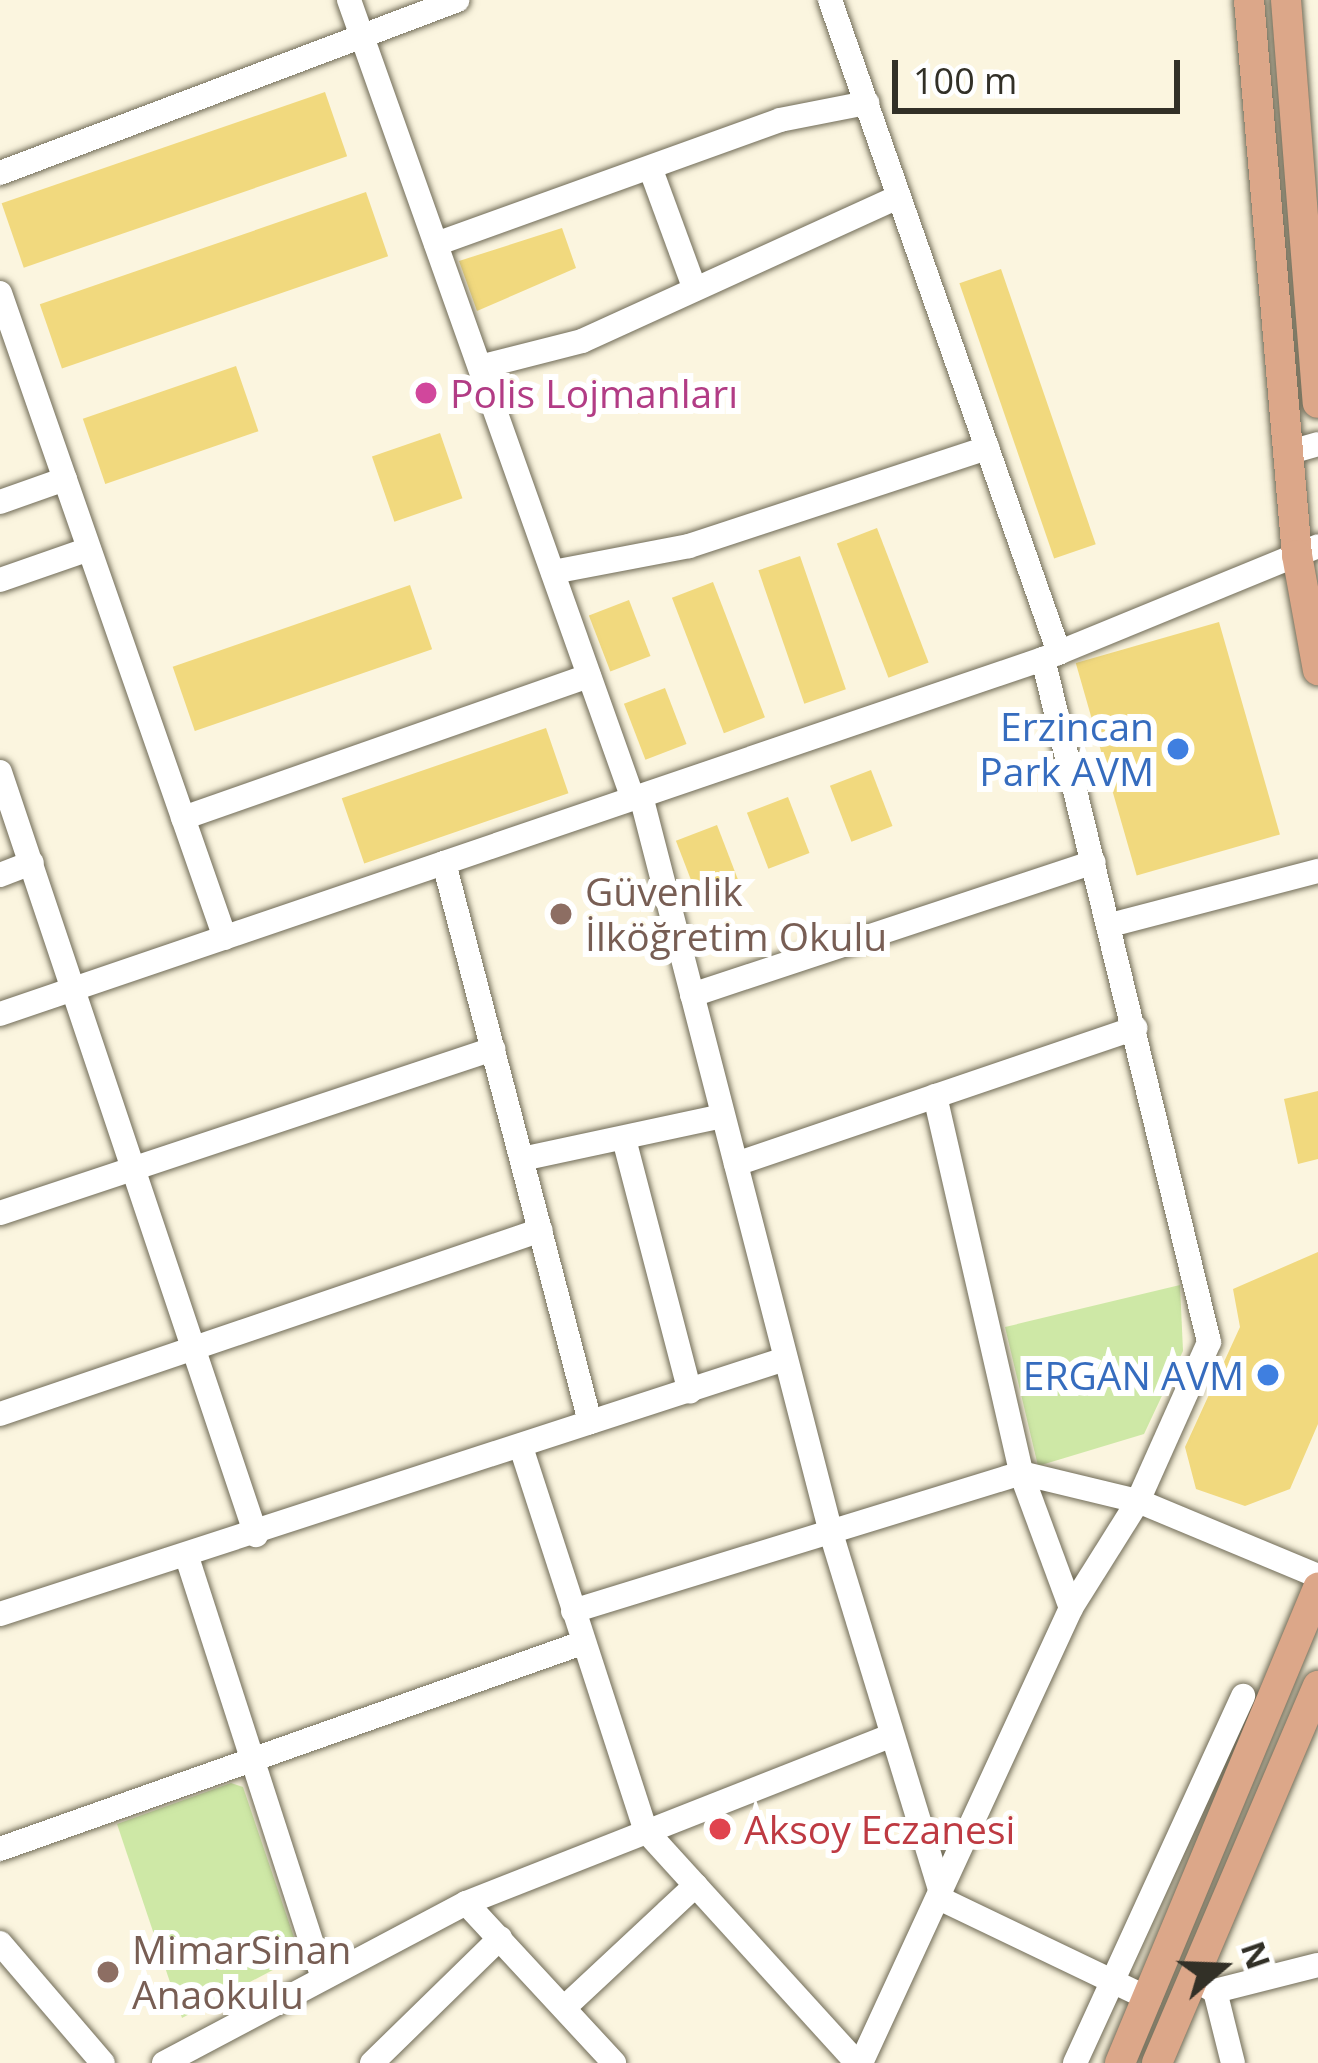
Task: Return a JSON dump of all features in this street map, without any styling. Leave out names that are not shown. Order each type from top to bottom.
[{"type":"main road","points":[[1249,0],[1287,453],[1308,551],[1318,670]]},
{"type":"main road","points":[[1286,0],[1318,403]]},
{"type":"main road","points":[[1120,2063],[1318,1588]]},
{"type":"main road","points":[[1157,2063],[1205,1986],[1318,1686]]},
{"type":"street","points":[[349,0],[637,797],[831,1533],[889,1736],[943,1900],[1114,1977],[1150,1999]]},
{"type":"street","points":[[0,173],[457,0]]},
{"type":"street","points":[[521,1448],[646,1831],[859,2063],[943,1900],[1071,1608],[1138,1501],[1209,1342],[1094,862],[1051,656],[987,448],[830,0]]},
{"type":"street","points":[[436,244],[652,170],[779,120],[867,104]]},
{"type":"street","points":[[652,170],[694,287]]},
{"type":"street","points":[[480,368],[582,341],[898,197]]},
{"type":"street","points":[[0,293],[225,938]]},
{"type":"street","points":[[0,376],[26,368]]},
{"type":"street","points":[[1287,453],[1318,444]]},
{"type":"street","points":[[553,572],[689,546],[987,448]]},
{"type":"street","points":[[0,502],[64,479]]},
{"type":"street","points":[[0,580],[89,549]]},
{"type":"street","points":[[0,1014],[1051,656],[1308,551]]},
{"type":"street","points":[[183,818],[590,676]]},
{"type":"street","points":[[0,772],[256,1535]]},
{"type":"street","points":[[692,995],[1094,862]]},
{"type":"street","points":[[0,875],[32,863]]},
{"type":"street","points":[[444,863],[590,1423]]},
{"type":"street","points":[[1110,925],[1318,871]]},
{"type":"street","points":[[736,1164],[1136,1028]]},
{"type":"street","points":[[0,1213],[493,1048]]},
{"type":"street","points":[[935,1096],[1021,1473],[1071,1608]]},
{"type":"street","points":[[522,1159],[722,1116]]},
{"type":"street","points":[[624,1139],[690,1392]]},
{"type":"street","points":[[0,1414],[541,1230]]},
{"type":"street","points":[[0,1614],[187,1558],[785,1359]]},
{"type":"street","points":[[573,1612],[1021,1473],[1138,1501],[1318,1576]]},
{"type":"street","points":[[187,1558],[250,1765],[323,1978]]},
{"type":"street","points":[[0,1849],[250,1765],[582,1643]]},
{"type":"street","points":[[1075,2063],[1243,1696]]},
{"type":"street","points":[[164,2063],[466,1903],[889,1736]]},
{"type":"street","points":[[564,2008],[696,1885]]},
{"type":"street","points":[[466,1903],[614,2063]]},
{"type":"street","points":[[372,2063],[500,1938]]},
{"type":"street","points":[[0,1942],[103,2063]]},
{"type":"street","points":[[1233,2063],[1205,1986],[1318,1965]]},
{"type":"green space","points":[[1180,1285],[1183,1351],[1144,1434],[1038,1466],[1005,1327]]},
{"type":"green space","points":[[231,1783],[243,1787],[296,1943],[286,1963],[182,2018],[117,1824]]},
{"type":"building","points":[[325,92],[347,156],[24,268],[2,203]]},
{"type":"building","points":[[366,192],[388,256],[62,369],[40,304]]},
{"type":"building","points":[[562,228],[576,268],[477,311],[459,261]]},
{"type":"building","points":[[1001,269],[1096,544],[1054,558],[959,283]]},
{"type":"building","points":[[236,366],[258,431],[105,484],[83,419]]},
{"type":"building","points":[[440,433],[462,498],[394,522],[372,456]]},
{"type":"building","points":[[877,528],[929,662],[888,678],[837,543]]},
{"type":"building","points":[[800,556],[846,689],[804,704],[758,570]]},
{"type":"building","points":[[713,582],[765,717],[724,733],[672,598]]},
{"type":"building","points":[[410,585],[432,649],[195,731],[173,667]]},
{"type":"building","points":[[629,600],[651,656],[610,671],[589,615]]},
{"type":"building","name":"Erzincan Park AVM","points":[[1219,622],[1280,834],[1137,876],[1076,663]]},
{"type":"building","points":[[665,688],[687,744],[645,760],[624,704]]},
{"type":"building","points":[[546,728],[568,793],[364,864],[342,798]]},
{"type":"building","points":[[871,770],[893,826],[851,842],[830,786]]},
{"type":"building","points":[[788,797],[810,853],[768,869],[747,813]]},
{"type":"building","points":[[717,825],[739,881],[697,897],[676,841]]},
{"type":"building","points":[[1318,1091],[1318,1159],[1298,1164],[1284,1099]]},
{"type":"building","name":"ERGAN AVM","points":[[1318,1252],[1318,1424],[1290,1489],[1245,1506],[1196,1489],[1185,1447],[1240,1327],[1233,1289]]},
{"type":"place","name":"Polis Lojmanları","points":[[426,393]]},
{"type":"place","name":"Erzincan Park AVM","points":[[1178,749]]},
{"type":"place","name":"Güvenlik İlköğretim Okulu","points":[[561,914]]},
{"type":"place","name":"ERGAN AVM","points":[[1268,1375]]},
{"type":"place","name":"Aksoy Eczanesi","points":[[720,1829]]},
{"type":"place","name":"MimarSinan Anaokulu","points":[[108,1972]]}]
